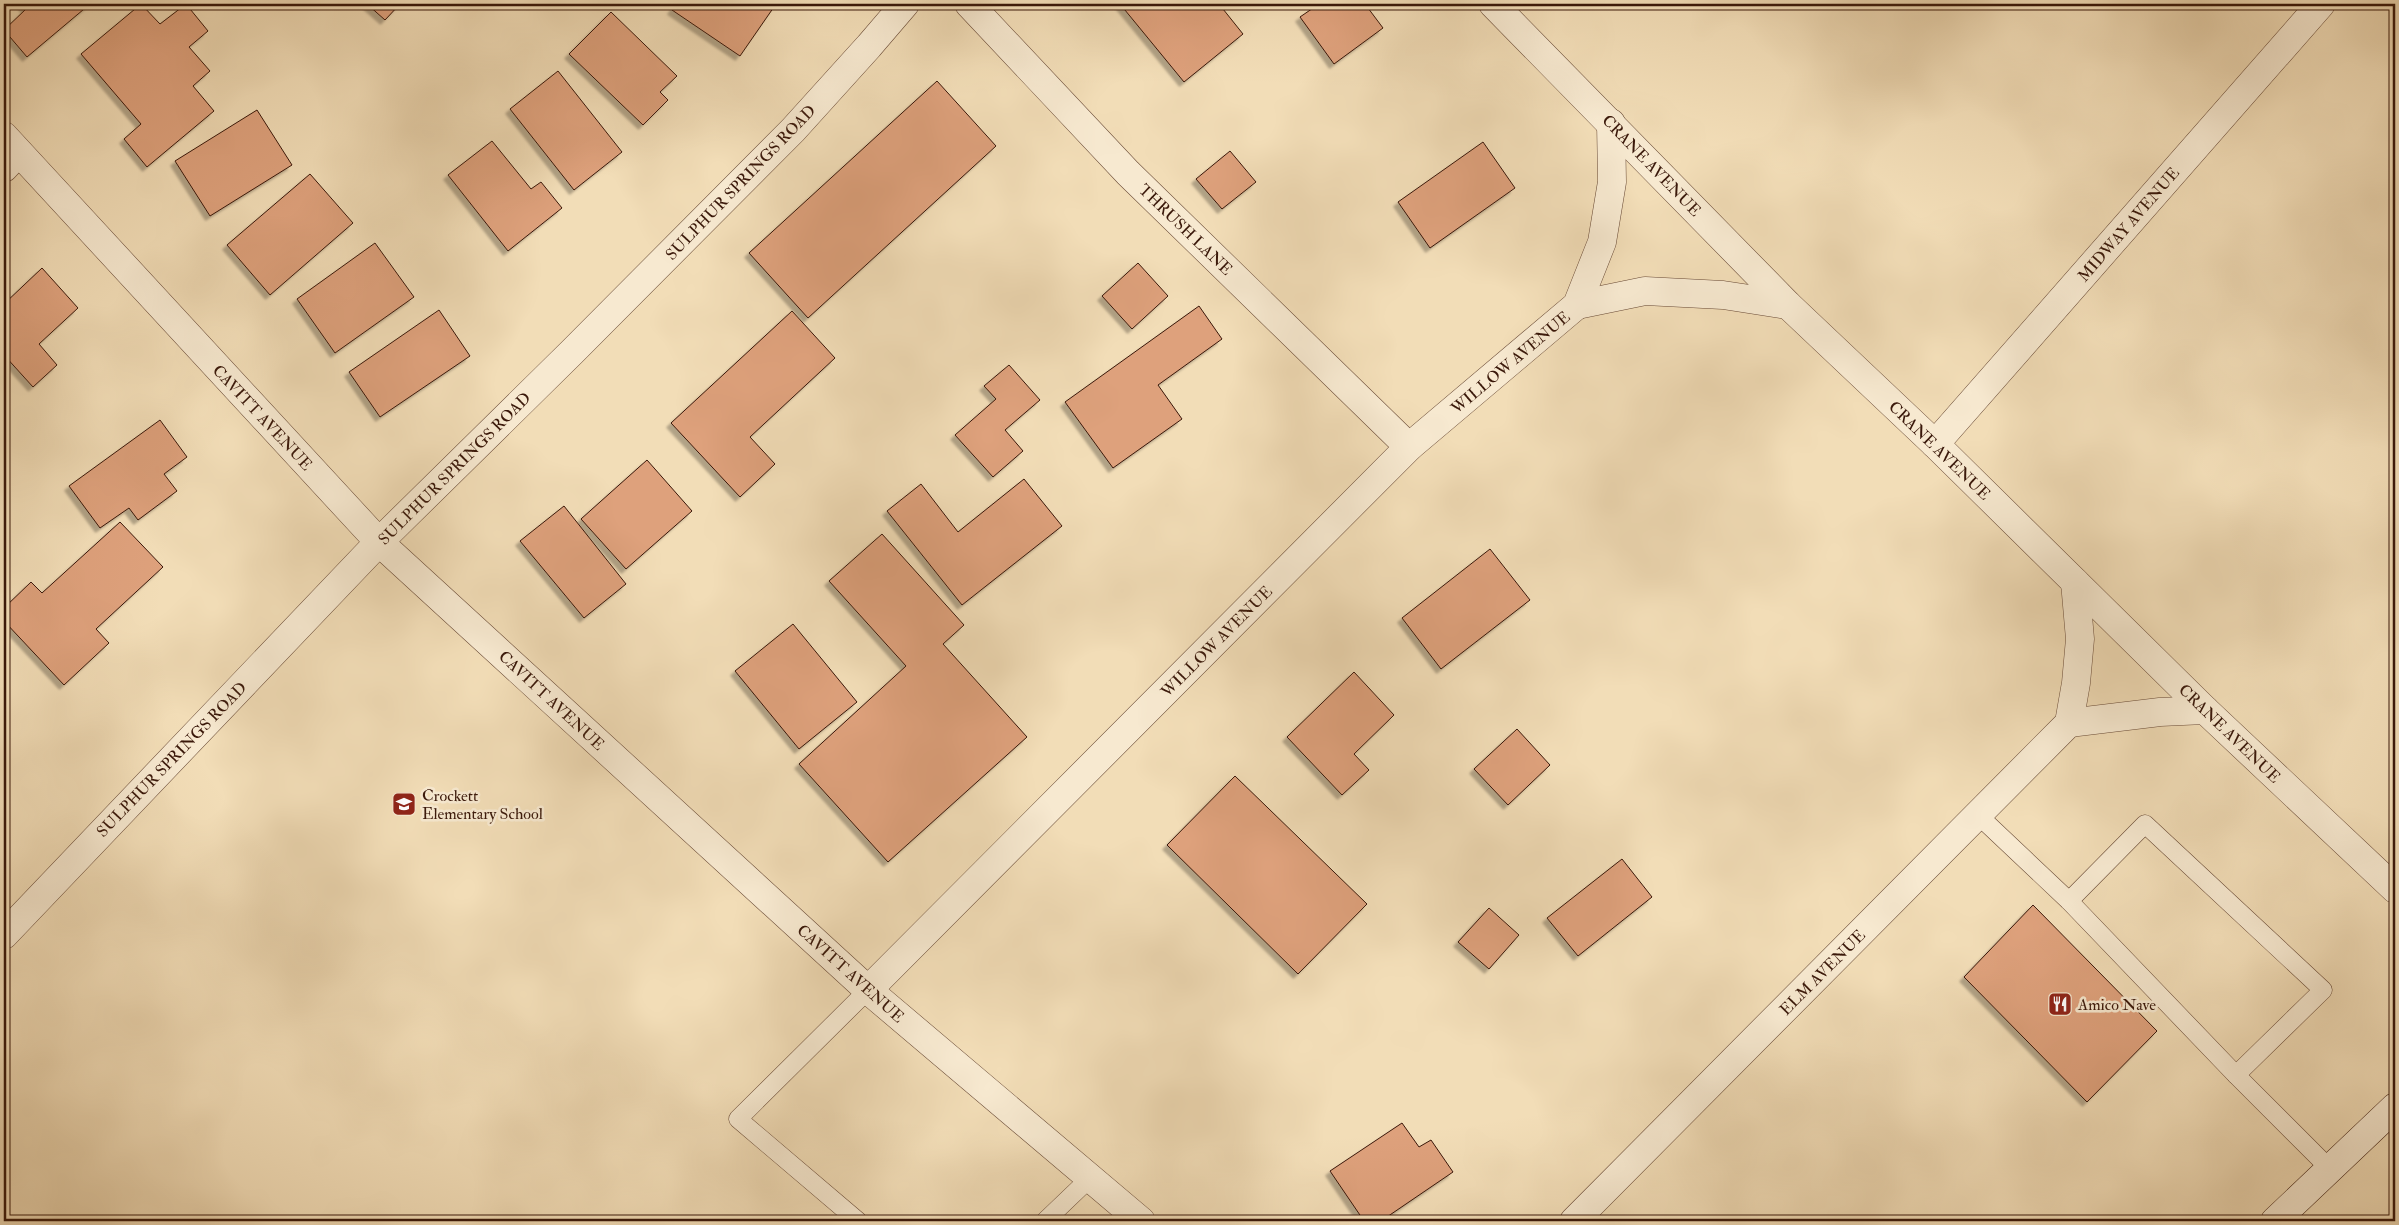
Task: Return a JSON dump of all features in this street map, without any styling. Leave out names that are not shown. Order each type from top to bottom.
[{"type":"street","name":"SULPHUR SPRINGS ROAD","points":[[4,935],[379,542],[572,352],[792,130],[905,4]]},
{"type":"street","name":"THRUSH LANE","points":[[970,4],[1128,173],[1409,447]]},
{"type":"street","name":"CRANE AVENUE","points":[[1492,4],[1788,305],[1935,444],[2205,710],[2395,889]]},
{"type":"street","name":"MIDWAY AVENUE","points":[[1935,444],[2321,4]]},
{"type":"street","name":"WILLOW AVENUE","points":[[868,990],[1409,447],[1577,305],[1602,242],[1612,182],[1611,123]]},
{"type":"street","name":"CAVITT AVENUE","points":[[9,152],[379,542],[868,990],[1141,1221]]},
{"type":"street","name":"WILLOW AVENUE","points":[[1577,305],[1646,291],[1723,295],[1788,305]]},
{"type":"street","points":[[2075,582],[2080,639],[2076,684],[2069,723],[2160,712],[2205,710]]},
{"type":"street","name":"ELM AVENUE","points":[[1574,1221],[2069,723]]},
{"type":"street","points":[[2275,1221],[2395,1107]]},
{"type":"lane","points":[[1978,815],[2069,901],[2236,1075],[2330,1169]]},
{"type":"lane","points":[[2069,901],[2145,824],[2323,990],[2236,1075]]},
{"type":"lane","points":[[858,1221],[738,1119],[868,990]]},
{"type":"lane","points":[[1045,1221],[1090,1178]]},
{"type":"building","points":[[22,4],[90,4],[27,57],[4,30],[26,9]]},
{"type":"building","points":[[141,4],[160,24],[186,4],[208,31],[189,47],[210,71],[193,86],[214,111],[147,167],[124,139],[141,124],[81,54]]},
{"type":"building","points":[[367,4],[400,4],[385,20]]},
{"type":"building","points":[[676,4],[776,4],[740,56],[672,10]]},
{"type":"building","points":[[1120,4],[1219,4],[1243,34],[1184,82]]},
{"type":"building","points":[[1319,4],[1365,4],[1383,28],[1334,64],[1300,17]]},
{"type":"building","points":[[611,12],[677,76],[660,92],[668,100],[643,125],[569,54]]},
{"type":"building","points":[[558,71],[622,152],[574,190],[510,109]]},
{"type":"building","points":[[937,81],[996,146],[808,318],[749,253]]},
{"type":"building","points":[[257,110],[292,165],[210,216],[175,161]]},
{"type":"building","points":[[492,141],[531,189],[541,182],[562,208],[508,251],[448,175]]},
{"type":"building","points":[[1483,142],[1515,188],[1430,248],[1398,202]]},
{"type":"building","points":[[1230,151],[1256,182],[1222,209],[1196,179]]},
{"type":"building","points":[[310,174],[353,223],[270,295],[227,245]]},
{"type":"building","points":[[375,243],[414,297],[335,353],[297,299]]},
{"type":"building","points":[[1138,263],[1168,296],[1132,329],[1102,296]]},
{"type":"building","points":[[42,268],[78,308],[39,344],[57,365],[33,387],[4,355],[4,304]]},
{"type":"building","points":[[1199,306],[1222,339],[1158,385],[1182,419],[1113,468],[1065,402]]},
{"type":"building","points":[[439,310],[470,356],[380,417],[349,372]]},
{"type":"building","points":[[792,311],[835,358],[750,437],[775,464],[740,497],[671,423]]},
{"type":"building","points":[[1009,365],[1040,400],[1005,430],[1023,451],[993,477],[955,435],[996,399],[984,386]]},
{"type":"building","points":[[160,420],[187,457],[164,474],[177,491],[138,520],[129,508],[100,528],[69,486]]},
{"type":"building","points":[[647,460],[692,511],[626,569],[581,519]]},
{"type":"building","points":[[1024,479],[1062,526],[962,605],[887,511],[921,484],[958,532]]},
{"type":"building","points":[[564,506],[626,584],[584,618],[520,541]]},
{"type":"building","points":[[120,522],[163,567],[96,629],[109,643],[64,685],[4,621],[4,608],[31,582],[42,593]]},
{"type":"building","points":[[882,534],[964,625],[943,644],[1027,737],[888,862],[799,764],[906,666],[829,581]]},
{"type":"building","points":[[1490,549],[1530,600],[1441,669],[1402,618]]},
{"type":"building","points":[[793,624],[857,702],[799,749],[735,671]]},
{"type":"building","points":[[1354,672],[1394,715],[1354,754],[1369,770],[1342,795],[1287,737]]},
{"type":"building","points":[[1517,729],[1550,765],[1508,805],[1474,769]]},
{"type":"building","points":[[1235,776],[1367,904],[1298,974],[1167,845]]},
{"type":"building","points":[[1622,859],[1652,897],[1578,956],[1547,918]]},
{"type":"building","name":"Amico Nave","points":[[2033,905],[2157,1031],[2087,1102],[1964,977]]},
{"type":"building","points":[[1489,908],[1519,935],[1489,969],[1458,942]]},
{"type":"building","points":[[1402,1123],[1419,1147],[1431,1140],[1453,1172],[1381,1221],[1364,1221],[1330,1171]]},
{"type":"place","name":"Crockett Elementary School","points":[[404,804]]},
{"type":"place","name":"Amico Nave","points":[[2060,1004]]}]
